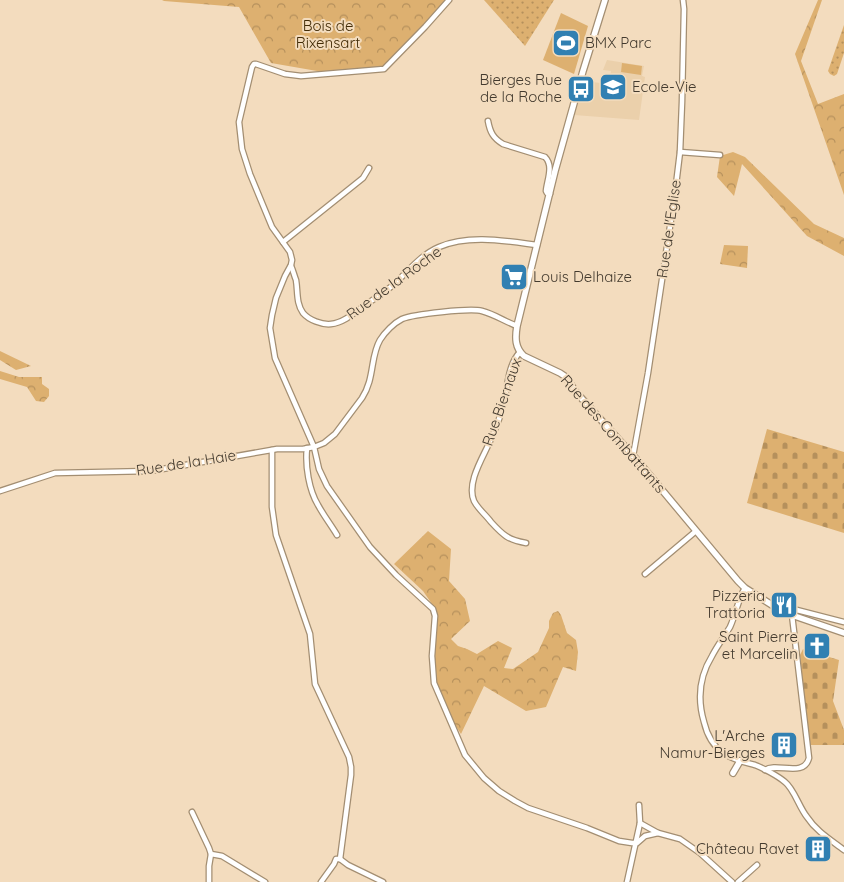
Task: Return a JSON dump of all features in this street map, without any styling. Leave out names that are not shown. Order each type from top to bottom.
[{"type":"street","points":[[449,0],[384,69],[301,76],[285,74],[256,64],[253,65],[240,116],[240,141],[250,174],[275,232],[290,252],[292,260],[276,298],[272,315],[270,328],[275,358],[314,447],[323,479],[362,537],[396,576],[433,609],[435,616],[432,656],[434,683],[466,755],[474,767],[499,791],[528,808],[619,841],[637,842],[644,836],[658,833]]},
{"type":"street","points":[[520,352],[517,347],[517,326],[555,171],[605,0]]},
{"type":"street","name":"Rue de l'Eglise","points":[[633,456],[648,373],[680,152],[683,0]]},
{"type":"street","points":[[488,121],[490,131],[497,141],[545,157],[548,160],[549,168],[546,189],[547,193],[550,194]]},
{"type":"street","points":[[680,152],[720,155]]},
{"type":"street","points":[[283,242],[363,178],[369,168]]},
{"type":"street","name":"Rue de la Roche","points":[[291,265],[296,282],[299,305],[303,313],[316,322],[331,324],[345,319],[354,313],[391,286],[436,248],[448,244],[477,240],[537,244]]},
{"type":"street","points":[[314,447],[324,443],[335,434],[362,398],[370,380],[380,340],[399,320],[415,315],[472,310],[482,311],[517,326]]},
{"type":"street","name":"Rue des Combattants","points":[[520,352],[524,356],[566,377],[575,391],[745,588],[783,612],[844,633]]},
{"type":"street","name":"Rue Biernaux","points":[[520,352],[514,359],[502,409],[474,478],[473,496],[475,503],[506,537],[526,543]]},
{"type":"street","name":"Rue de la Haie","points":[[0,491],[55,473],[151,471],[284,448],[314,447]]},
{"type":"street","points":[[307,448],[306,456],[311,491],[337,535]]},
{"type":"street","points":[[272,450],[272,507],[276,535],[310,634],[315,684],[349,757],[351,767],[340,859]]},
{"type":"street","points":[[645,574],[696,531]]},
{"type":"street","points":[[745,588],[729,628],[705,670],[699,696],[700,710],[708,736],[712,744],[728,757],[757,766],[786,782],[806,817],[844,850]]},
{"type":"street","points":[[783,612],[789,608],[844,622]]},
{"type":"street","points":[[765,770],[769,767],[802,768],[808,763],[809,758],[792,615]]},
{"type":"street","points":[[733,774],[740,761]]},
{"type":"street","points":[[627,882],[640,823],[639,805]]},
{"type":"street","points":[[192,812],[211,854],[209,882]]},
{"type":"street","points":[[640,823],[658,833],[680,839],[688,844],[732,882]]},
{"type":"street","points":[[211,854],[222,856],[266,882]]},
{"type":"street","points":[[321,882],[336,860],[340,859]]},
{"type":"street","points":[[340,859],[348,865],[383,882]]},
{"type":"street","points":[[738,882],[757,865]]},
{"type":"shaded area","name":"Ecole-Vie","points":[[607,60],[644,66],[642,76],[645,77],[639,120],[574,115],[584,81],[609,84],[611,71],[603,70]]},
{"type":"green space","name":"Bois de Rixensart","points":[[162,0],[447,0],[381,71],[317,71],[271,63],[239,7]]},
{"type":"green space","points":[[484,0],[554,0],[525,46]]},
{"type":"green space","points":[[818,0],[822,0],[801,61],[818,104],[844,94],[844,195],[795,54]]},
{"type":"green space","name":"BMX Parc","points":[[561,13],[588,26],[574,74],[543,60]]},
{"type":"green space","points":[[844,25],[844,53],[837,74],[834,76],[828,71]]},
{"type":"green space","points":[[622,63],[642,66],[641,75],[621,72]]},
{"type":"green space","points":[[733,152],[745,157],[814,224],[844,238],[844,256],[807,236],[742,164],[734,196],[717,177],[720,156]]},
{"type":"green space","points":[[724,245],[748,246],[747,268],[720,264]]},
{"type":"green space","points":[[0,351],[31,366],[16,370],[0,360]]},
{"type":"green space","points":[[0,371],[19,377],[42,377],[42,384],[49,389],[49,396],[44,402],[36,401],[27,387],[0,379]]},
{"type":"green space","points":[[767,429],[844,452],[844,533],[747,503]]},
{"type":"green space","points":[[428,531],[451,549],[449,581],[465,599],[470,621],[451,639],[458,646],[477,654],[498,641],[512,648],[504,668],[513,669],[538,652],[549,628],[549,621],[553,613],[558,611],[561,615],[567,633],[576,640],[578,652],[576,671],[563,667],[546,707],[526,711],[484,686],[461,734],[444,708],[436,685],[432,654],[434,607],[423,591],[394,564]]},
{"type":"green space","points":[[803,649],[839,660],[833,701],[844,730],[844,745],[809,745],[800,655]]},
{"type":"place","name":"BMX Parc","points":[[566,43]]},
{"type":"place","name":"Ecole-Vie","points":[[613,87]]},
{"type":"place","name":"Bierges Rue de la Roche","points":[[581,89]]},
{"type":"place","name":"Louis Delhaize","points":[[514,277]]},
{"type":"place","name":"Pizzeria Trattoria","points":[[784,605]]},
{"type":"place","name":"Saint Pierre et Marcelin","points":[[817,646]]},
{"type":"place","name":"L'Arche Namur-Bierges","points":[[784,745]]},
{"type":"place","name":"Château Ravet","points":[[818,849]]}]
